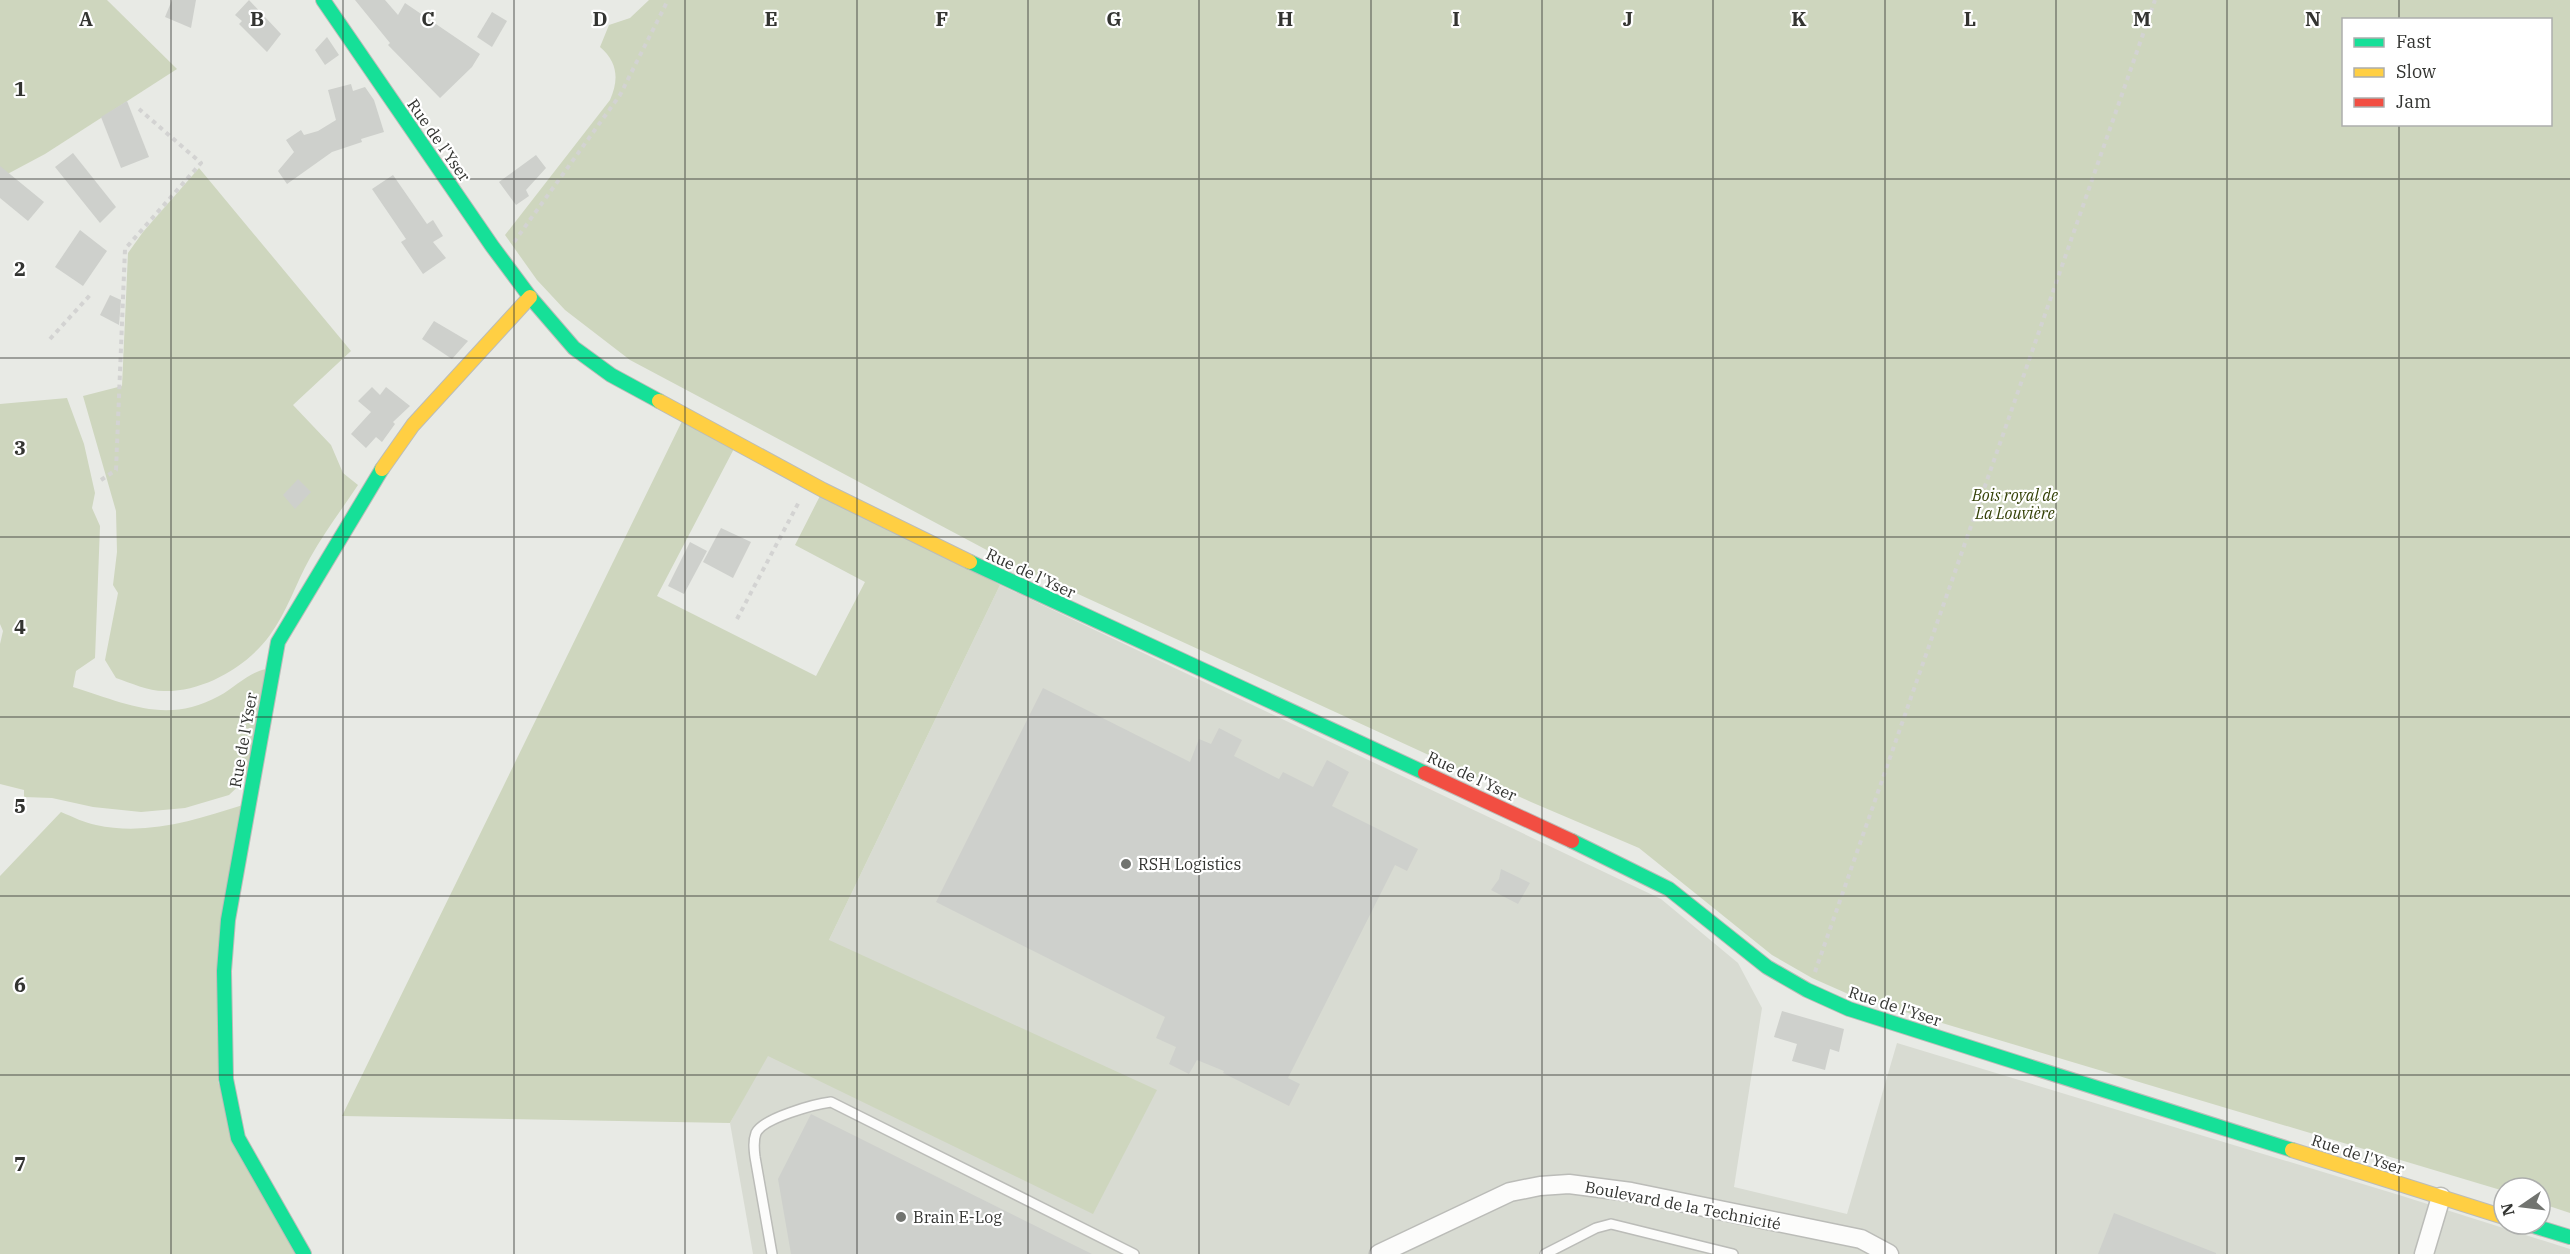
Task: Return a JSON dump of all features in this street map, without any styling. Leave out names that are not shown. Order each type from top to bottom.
[{"type":"street","name":"Rue de l'Yser","points":[[323,0],[530,297],[574,348],[611,375],[809,483],[999,576],[1599,853],[1670,889],[1767,967],[1807,990],[1849,1009],[2492,1213]]},
{"type":"street","name":"Rue de l'Yser","points":[[304,1254],[238,1138],[226,1079],[224,971],[228,920],[278,642],[370,485],[413,425],[530,297]]},
{"type":"street","name":"Boulevard de la Technicité","points":[[1379,1254],[1509,1192],[1540,1186],[1569,1184],[1631,1192],[1862,1239],[1889,1254]]},
{"type":"street","points":[[2424,1254],[2441,1197]]},
{"type":"street","points":[[2552,1232],[2570,1237]]},
{"type":"lane","points":[[772,1254],[755,1157],[754,1143],[757,1132],[762,1125],[790,1113],[816,1104],[831,1102],[1134,1254]]},
{"type":"lane","points":[[1545,1254],[1596,1228],[1611,1224],[1733,1254]]},
{"type":"path","points":[[502,258],[620,95],[668,0]]},
{"type":"path","points":[[1812,978],[2155,0]]},
{"type":"path","points":[[101,480],[116,470],[125,249],[201,163],[139,109]]},
{"type":"path","points":[[50,339],[91,294]]},
{"type":"path","points":[[737,619],[809,483]]},
{"type":"shaded area","points":[[1000,585],[1661,899],[1738,963],[1762,1008],[1734,1187],[1847,1214],[1897,1043],[2492,1224],[2492,1236],[2529,1236],[2570,1249],[2570,1254],[753,1254],[730,1123],[829,940]]},
{"type":"green space","points":[[0,0],[107,0],[177,69],[45,154],[0,178]]},
{"type":"green space","name":"Bois royal de La Louvière","points":[[649,0],[2570,0],[2570,1213],[2552,1207],[2552,1176],[2492,1176],[2492,1187],[1855,997],[1812,978],[1772,955],[1639,848],[1531,802],[1013,564],[630,360],[565,310],[537,280],[505,235],[610,100],[615,85],[615,72],[610,59],[600,47],[609,25],[630,18]]},
{"type":"green space","points":[[199,168],[351,351],[293,405],[331,445],[343,473],[358,485],[315,549],[281,617],[260,647],[237,667],[209,682],[179,690],[158,691],[116,678],[105,660],[118,593],[113,585],[117,552],[116,511],[83,396],[122,386],[128,253],[143,232]]},
{"type":"green space","points":[[67,398],[84,444],[95,493],[92,508],[100,526],[95,658],[76,671],[73,687],[128,705],[163,710],[181,709],[200,705],[219,696],[247,677],[266,669],[248,777],[229,795],[185,808],[141,812],[93,807],[52,798],[24,797],[24,790],[0,784],[0,644],[3,631],[0,624],[0,404]]},
{"type":"green space","points":[[685,415],[737,443],[657,596],[816,676],[865,582],[795,545],[823,490],[1000,585],[829,940],[1157,1090],[1093,1214],[768,1056],[730,1123],[342,1116]]},
{"type":"green space","points":[[243,805],[218,1082],[298,1254],[0,1254],[0,876],[61,812],[92,824],[134,829],[171,825]]},
{"type":"building","points":[[172,0],[196,0],[191,28],[165,17]]},
{"type":"building","points":[[249,0],[281,34],[267,52],[239,24],[242,21],[235,15]]},
{"type":"building","points":[[355,0],[385,0],[398,15],[405,3],[480,54],[472,67],[440,98],[388,45],[390,43]]},
{"type":"building","points":[[492,12],[507,21],[492,47],[477,37]]},
{"type":"building","points":[[327,37],[339,55],[325,65],[315,50]]},
{"type":"building","points":[[351,84],[353,91],[365,87],[374,100],[384,132],[332,152],[287,184],[278,171],[294,152],[286,140],[301,130],[304,135],[318,131],[336,120],[328,90]]},
{"type":"building","points":[[127,101],[149,157],[121,168],[101,117]]},
{"type":"building","points":[[73,153],[116,207],[100,223],[55,167]]},
{"type":"building","points":[[536,155],[546,168],[526,190],[529,196],[516,205],[499,182]]},
{"type":"building","points":[[0,166],[44,202],[28,221],[0,198]]},
{"type":"building","points":[[393,175],[427,224],[433,220],[443,236],[433,242],[446,258],[423,274],[401,242],[406,239],[372,189]]},
{"type":"building","points":[[80,230],[107,251],[83,286],[55,267]]},
{"type":"building","points":[[110,295],[121,300],[119,325],[100,315]]},
{"type":"building","points":[[434,321],[468,341],[452,359],[422,339]]},
{"type":"building","points":[[372,387],[380,395],[386,387],[410,406],[393,422],[395,424],[382,442],[376,437],[366,448],[351,434],[371,412],[358,401]]},
{"type":"building","points":[[298,479],[311,492],[295,509],[283,495]]},
{"type":"building","points":[[721,528],[751,542],[733,578],[703,562]]},
{"type":"building","points":[[690,542],[707,551],[684,594],[668,586]]},
{"type":"building","name":"RSH Logistics","points":[[1043,688],[1190,762],[1199,739],[1211,744],[1219,728],[1242,740],[1234,756],[1279,779],[1283,772],[1313,787],[1327,760],[1349,772],[1332,806],[1418,849],[1407,871],[1395,865],[1288,1078],[1300,1084],[1289,1106],[1223,1073],[1224,1071],[1197,1060],[1189,1074],[1169,1064],[1176,1047],[1156,1038],[1165,1017],[936,902]]},
{"type":"building","points":[[1501,869],[1530,883],[1518,904],[1491,890],[1499,879]]},
{"type":"building","points":[[1782,1011],[1844,1029],[1839,1052],[1830,1049],[1825,1070],[1792,1061],[1797,1044],[1774,1037]]},
{"type":"building","name":"Brain E-Log","points":[[811,1114],[1092,1254],[791,1254],[778,1179]]},
{"type":"building","points":[[2114,1213],[2216,1253],[2216,1254],[2098,1254]]},
{"type":"traffic: fast","points":[[323,0],[492,246],[530,297],[574,348],[611,375],[659,401]]},
{"type":"traffic: fast","points":[[304,1254],[238,1138],[226,1079],[224,971],[228,920],[278,642],[382,469]]},
{"type":"traffic: fast","points":[[970,562],[1425,773]]},
{"type":"traffic: fast","points":[[1572,841],[1669,889],[1767,967],[1807,990],[1849,1009],[2292,1150]]},
{"type":"traffic: fast","points":[[2552,1232],[2570,1237]]},
{"type":"traffic: slow","points":[[382,469],[413,425],[530,297]]},
{"type":"traffic: slow","points":[[659,401],[823,490],[970,562]]},
{"type":"traffic: slow","points":[[2292,1150],[2492,1213]]},
{"type":"traffic: jam","points":[[1425,773],[1572,841]]},
{"type":"place","name":"RSH Logistics","points":[[1126,864]]},
{"type":"place","name":"Brain E-Log","points":[[901,1217]]}]
